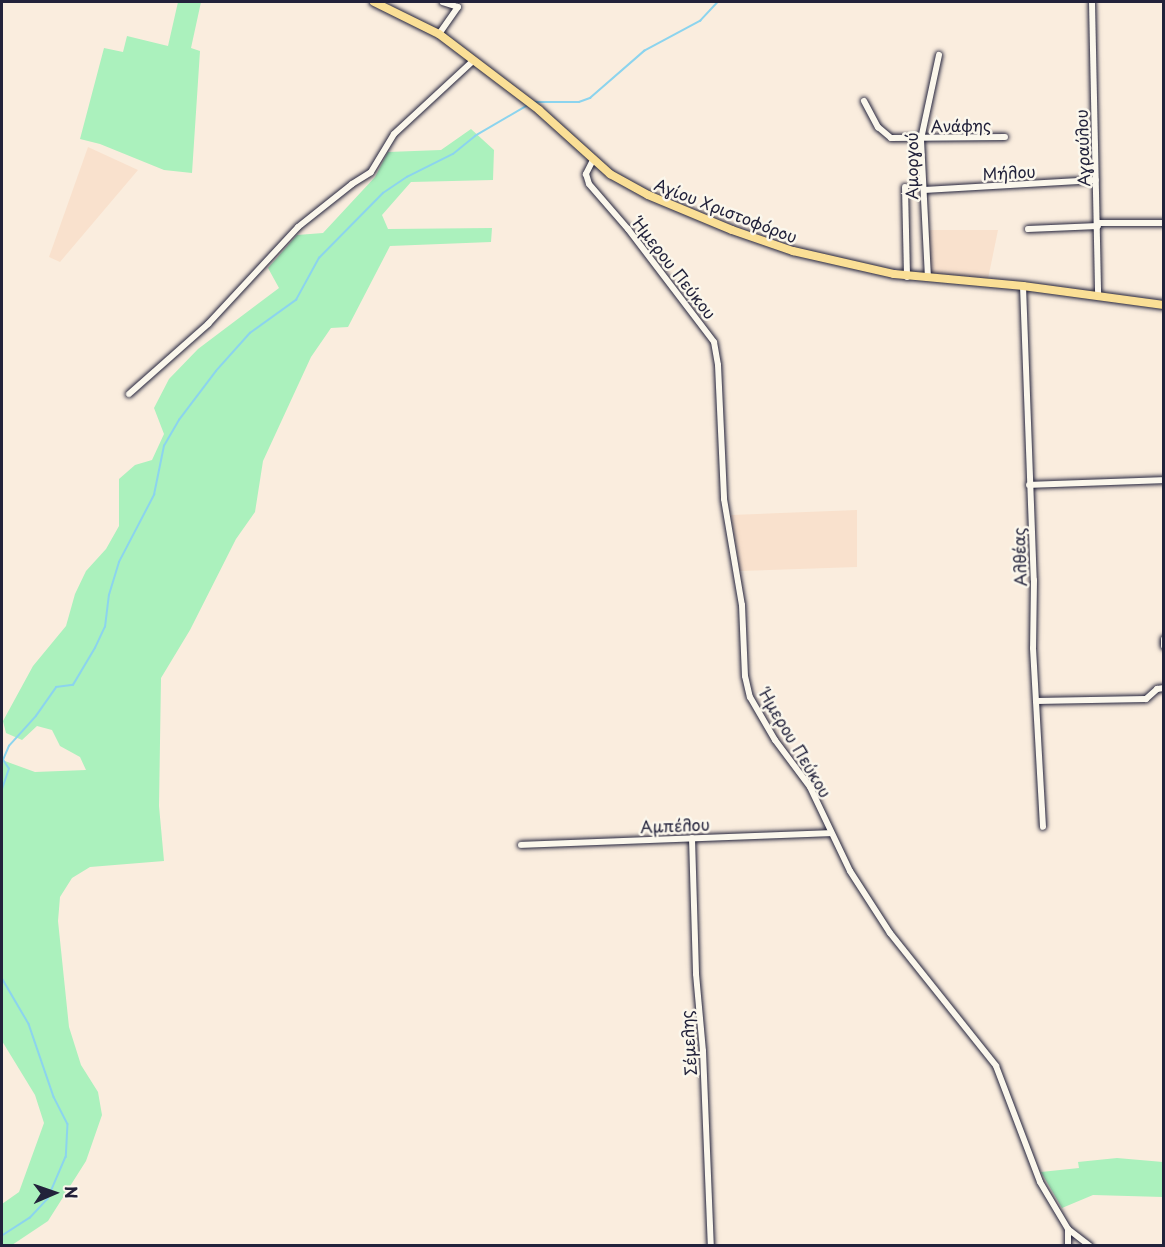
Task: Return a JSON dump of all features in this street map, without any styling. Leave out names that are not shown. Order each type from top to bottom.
[{"type":"main road","name":"Αγίου Χριστοφόρου","points":[[374,2],[439,34],[539,110],[610,174],[648,195],[742,234],[793,251],[907,276],[1098,294],[1164,305]]},
{"type":"street","points":[[439,34],[458,7],[443,2]]},
{"type":"street","name":"Αγραύλου","points":[[1092,2],[1091,51],[1098,224],[1098,294]]},
{"type":"street","name":"Αμοργού","points":[[928,278],[921,139],[939,55]]},
{"type":"street","points":[[129,394],[208,324],[298,227],[352,184],[371,172],[394,134],[474,60]]},
{"type":"street","name":"Ανάφης","points":[[864,101],[878,127],[891,138],[1005,137]]},
{"type":"street","name":"Ήμερου Πεύκου","points":[[593,160],[586,174],[589,184],[628,229],[714,342],[718,365],[723,490],[742,605],[747,684],[755,707],[775,740],[810,787],[850,871],[903,953],[967,1027],[996,1066],[1040,1182],[1068,1229]]},
{"type":"street","name":"Μήλου","points":[[924,190],[1096,180]]},
{"type":"street","points":[[905,187],[907,276]]},
{"type":"street","points":[[1028,228],[1164,223]]},
{"type":"street","name":"Αλθέας","points":[[1023,286],[1036,702],[1043,827]]},
{"type":"street","points":[[1029,485],[1164,480]]},
{"type":"street","points":[[1164,639],[1164,646]]},
{"type":"street","points":[[1036,702],[1146,699],[1158,689],[1164,688]]},
{"type":"street","name":"Αμπέλου","points":[[521,845],[831,833]]},
{"type":"street","name":"Σέμελης","points":[[692,838],[696,974],[703,1045],[711,1245]]},
{"type":"street","points":[[1068,1229],[1068,1245]]},
{"type":"street","points":[[1068,1229],[1090,1245]]},
{"type":"shaded area","points":[[88,147],[138,170],[60,262],[49,257]]},
{"type":"shaded area","points":[[929,230],[998,230],[988,279],[930,273]]},
{"type":"shaded area","points":[[857,510],[857,567],[740,571],[731,515]]},
{"type":"green space","points":[[178,2],[201,2],[191,48],[200,51],[192,173],[164,170],[100,144],[80,139],[104,48],[123,52],[127,36],[168,46]]},
{"type":"green space","points":[[471,129],[494,150],[493,180],[411,182],[382,215],[388,229],[492,228],[491,242],[390,246],[348,327],[331,328],[311,357],[263,461],[255,512],[236,539],[190,630],[161,678],[159,806],[164,861],[90,867],[72,878],[60,897],[58,921],[69,1027],[81,1065],[98,1092],[102,1115],[86,1161],[48,1221],[12,1245],[2,1245],[2,1204],[19,1192],[44,1123],[35,1095],[2,1041],[2,760],[35,772],[86,770],[80,757],[60,746],[52,730],[37,726],[22,740],[6,733],[3,721],[33,666],[66,626],[75,594],[86,571],[106,549],[119,526],[119,479],[135,465],[152,460],[164,434],[154,408],[169,379],[198,349],[279,288],[268,268],[297,235],[323,233],[375,177],[388,152],[441,150]]},
{"type":"green space","points":[[1117,1158],[1163,1162],[1163,1197],[1093,1195],[1062,1208],[1041,1172],[1079,1168],[1078,1162]]},
{"type":"waterway","points":[[535,102],[579,102],[590,98],[644,51],[700,21],[718,2]]},
{"type":"waterway","points":[[2,789],[9,769],[3,760],[9,746],[36,716],[56,687],[73,685],[95,648],[105,627],[109,595],[119,562],[154,495],[164,446],[179,420],[216,371],[250,333],[296,300],[319,258],[383,193],[407,177],[453,154],[475,136],[528,105]]},
{"type":"waterway","points":[[2,978],[29,1024],[54,1097],[68,1124],[66,1157],[48,1199],[30,1218],[2,1236]]}]
